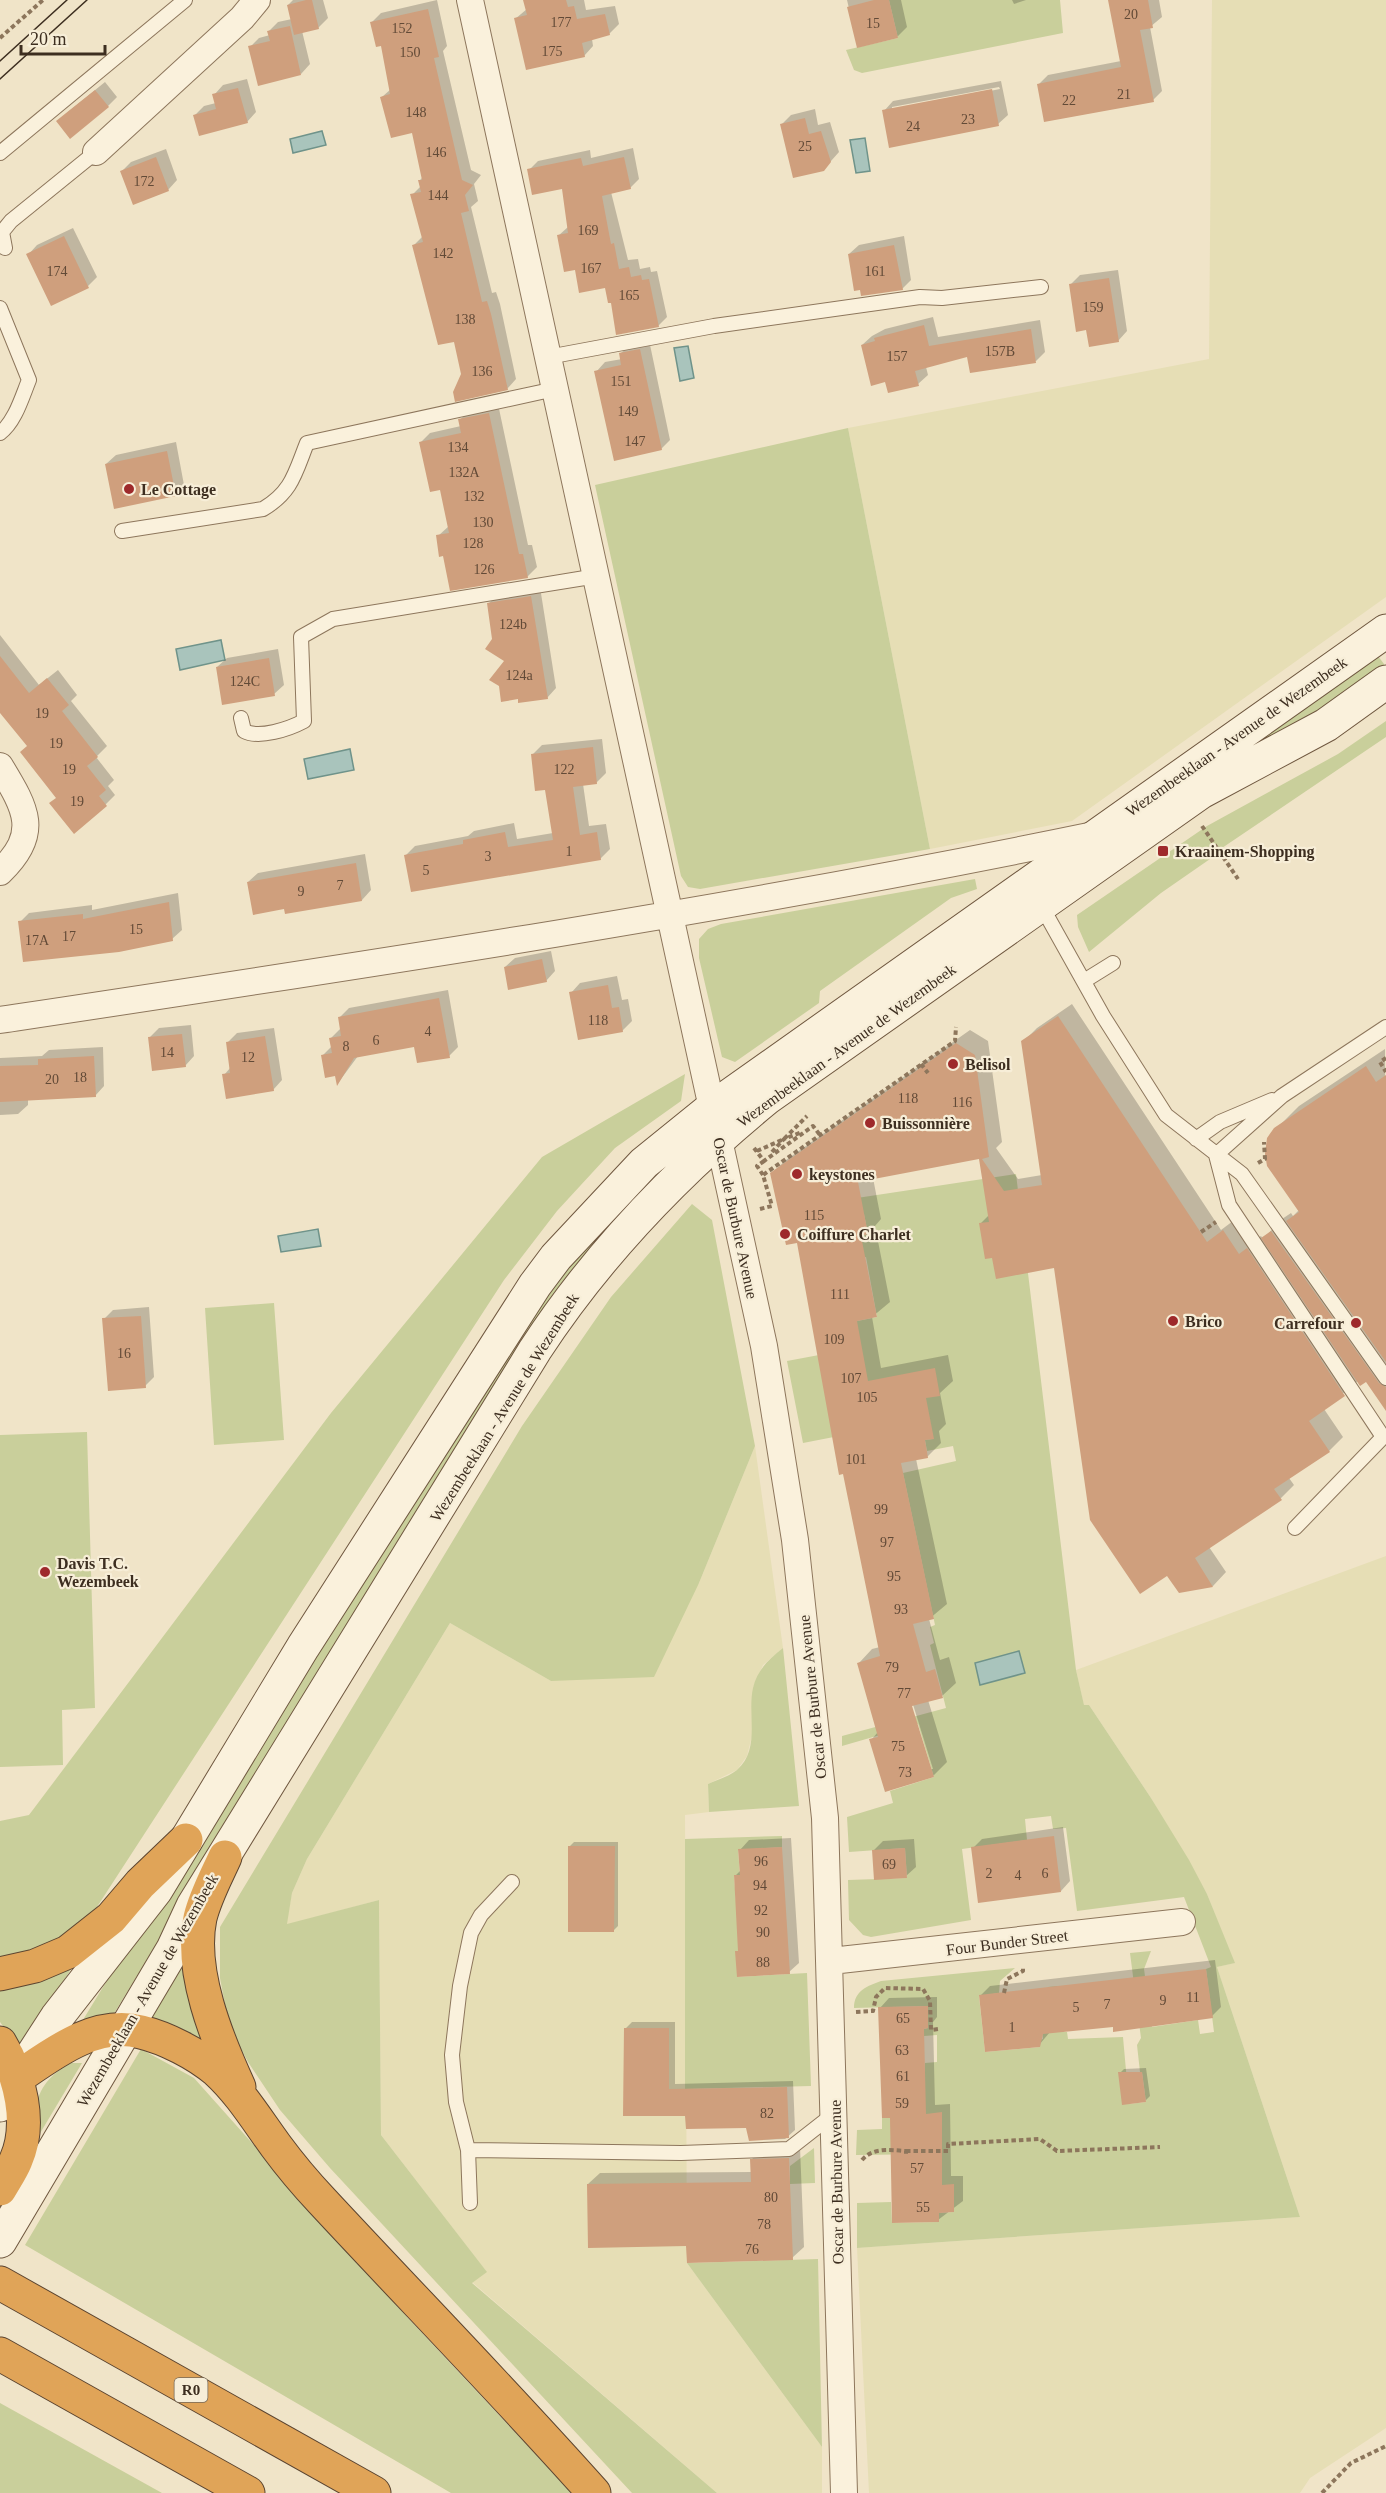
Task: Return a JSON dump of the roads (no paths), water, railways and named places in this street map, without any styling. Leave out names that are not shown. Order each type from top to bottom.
[{"type":"highway","points":[[0,1974],[35,1966],[68,1952],[111,1918],[140,1884],[186,1839]]},
{"type":"highway","points":[[225,1857],[200,1916],[198,1937],[205,2001],[220,2045],[247,2105]]},
{"type":"highway","points":[[17,2078],[58,2050],[90,2035],[126,2030],[142,2032],[179,2047],[216,2071],[247,2105],[278,2149],[321,2199],[500,2387],[594,2493]]},
{"type":"highway","points":[[0,2043],[17,2078],[23,2115],[17,2159],[0,2189]]},
{"type":"highway","name":"R0","points":[[4,2285],[374,2493]]},
{"type":"highway","points":[[0,2354],[248,2493]]},
{"type":"main road","name":"Wezembeeklaan - Avenue de Wezembeek","points":[[0,2241],[173,1949],[193,1906],[561,1310],[583,1281],[726,1129],[1096,834],[1386,632]]},
{"type":"main road","name":"Wezembeeklaan - Avenue de Wezembeek","points":[[0,2105],[57,2017],[156,1890],[309,1637],[535,1285],[556,1257],[644,1163],[726,1129],[1201,792],[1326,725],[1386,682]]},
{"type":"street","points":[[96,152],[242,18],[257,0]]},
{"type":"street","name":"Oscar de Burbure Avenue","points":[[470,0],[597,576],[668,914],[726,1129],[795,1540],[825,1818],[831,1961],[844,2493]]},
{"type":"street","points":[[0,872],[17,856],[26,838],[24,809],[1,769]]},
{"type":"street","points":[[0,1020],[668,914],[1019,851],[1096,834]]},
{"type":"street","name":"Four Bunder Street","points":[[831,1961],[1182,1922]]},
{"type":"lane","points":[[0,153],[185,0]]},
{"type":"lane","points":[[5,248],[2,232],[10,221],[96,152]]},
{"type":"lane","points":[[548,357],[714,326],[920,297],[942,298],[1041,287]]},
{"type":"lane","points":[[0,309],[29,380],[20,403],[5,429],[0,433]]},
{"type":"lane","points":[[122,531],[263,509],[282,498],[307,443],[555,389]]},
{"type":"lane","points":[[241,718],[244,731],[252,735],[294,726],[304,721],[301,637],[333,620],[597,576]]},
{"type":"lane","points":[[1042,907],[1084,981],[1166,1115],[1242,1174],[1386,1378]]},
{"type":"lane","points":[[1084,981],[1113,963]]},
{"type":"lane","points":[[1216,1155],[1282,1096],[1386,1027]]},
{"type":"lane","points":[[1196,1139],[1220,1122],[1282,1096]]},
{"type":"lane","points":[[1216,1155],[1229,1205],[1383,1437],[1295,1528]]},
{"type":"lane","points":[[470,2203],[468,2150],[456,2102],[452,2055],[460,1986],[471,1933],[481,1915],[512,1882]]},
{"type":"lane","points":[[468,2150],[681,2153],[789,2149],[835,2113]]},
{"type":"water","points":[[322,131],[326,145],[293,153],[290,139]]},
{"type":"water","points":[[865,138],[870,171],[856,173],[850,140]]},
{"type":"water","points":[[688,346],[694,378],[680,381],[674,348]]},
{"type":"water","points":[[221,640],[225,660],[180,670],[176,649]]},
{"type":"water","points":[[350,749],[354,770],[308,779],[304,759]]},
{"type":"water","points":[[318,1229],[321,1246],[281,1252],[278,1236]]},
{"type":"water","points":[[1019,1651],[1025,1673],[980,1685],[975,1663]]},
{"type":"tram line","points":[[0,61],[67,0]]},
{"type":"tram line","points":[[0,79],[87,0]]},
{"type":"place","name":"Le Cottage","points":[[129,489]]},
{"type":"place","name":"Kraainem-Shopping","points":[[1163,851]]},
{"type":"place","name":"Belisol","points":[[953,1064]]},
{"type":"place","name":"Buissonnière","points":[[870,1123]]},
{"type":"place","name":"keystones","points":[[797,1174]]},
{"type":"place","name":"Coiffure Charlet","points":[[785,1234]]},
{"type":"place","name":"Brico","points":[[1173,1321]]},
{"type":"place","name":"Carrefour","points":[[1356,1323]]},
{"type":"place","name":"Davis T.C. Wezembeek","points":[[45,1572]]}]
